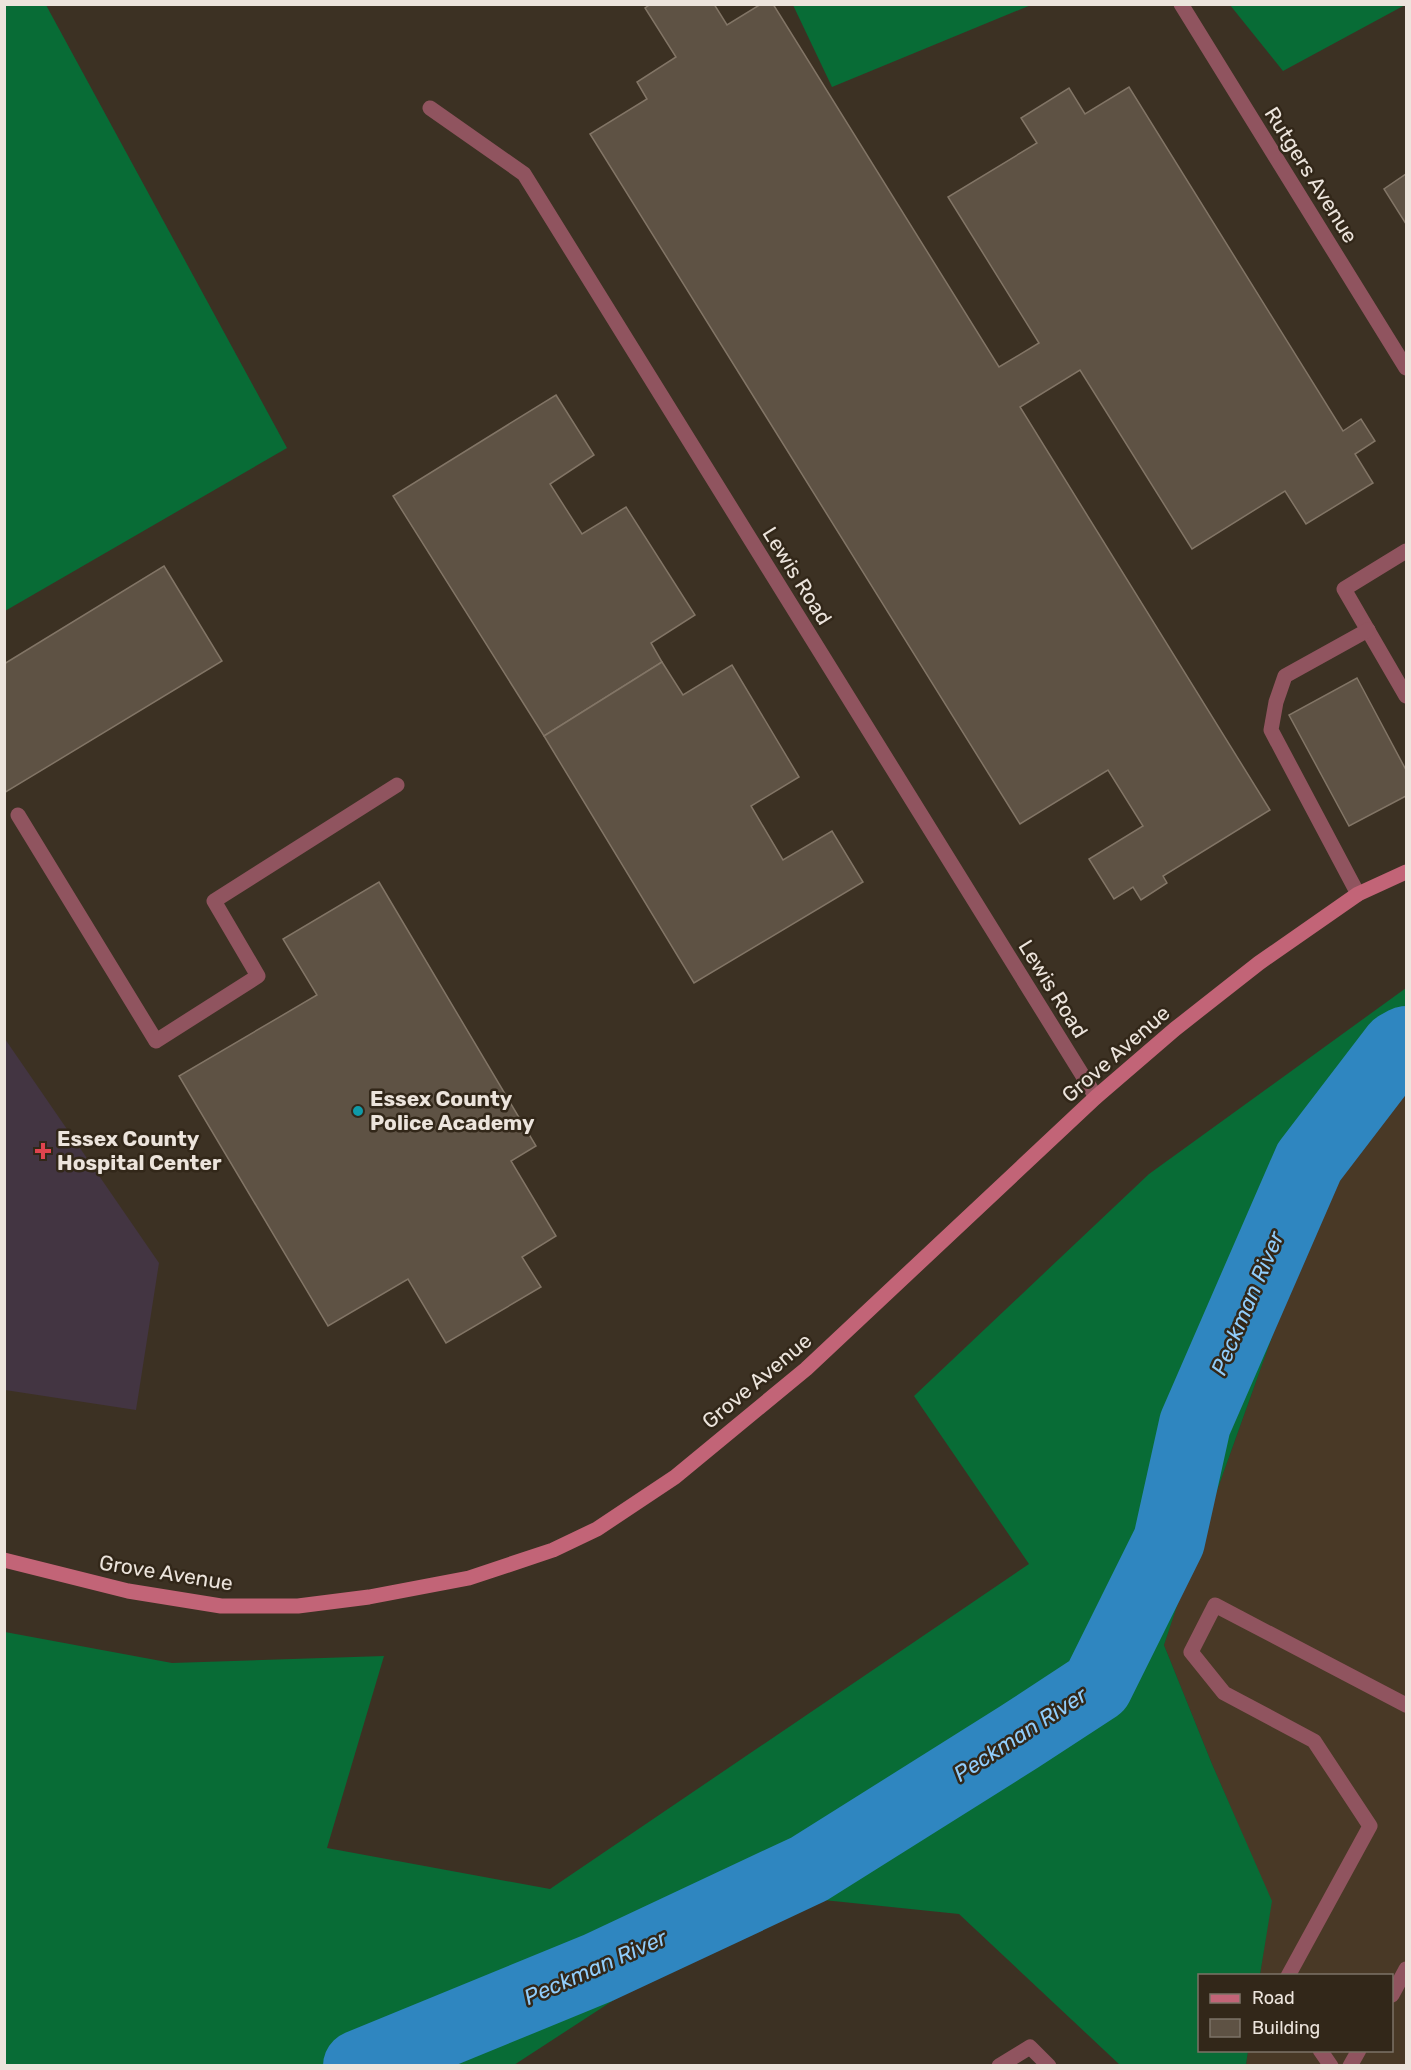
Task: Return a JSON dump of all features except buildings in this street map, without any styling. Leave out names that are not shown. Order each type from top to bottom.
[{"type":"street","name":"Rutgers Avenue","points":[[1181,4],[1407,368]]},
{"type":"street","name":"Lewis Road","points":[[430,108],[524,174],[1096,1097]]},
{"type":"street","points":[[1407,551],[1344,589],[1407,696]]},
{"type":"street","points":[[1358,894],[1271,730],[1276,702],[1285,676],[1368,630]]},
{"type":"street","points":[[18,815],[156,1041],[258,976],[214,901],[397,786]]},
{"type":"street","name":"Grove Avenue","points":[[4,1560],[128,1591],[209,1604],[298,1606],[369,1597],[469,1578],[553,1550],[597,1529],[675,1477],[806,1369],[1096,1097],[1175,1029],[1259,963],[1358,894],[1407,872]]},
{"type":"street","points":[[1289,1974],[1370,1826],[1314,1741],[1224,1693],[1191,1652],[1215,1605],[1407,1705]]},
{"type":"street","points":[[1393,1993],[1407,1969]]},
{"type":"street","points":[[999,2066],[1030,2047],[1049,2066]]},
{"type":"street","points":[[1321,2052],[1331,2066]]},
{"type":"street","points":[[1350,2066],[1358,2052]]},
{"type":"shaded area","name":"Essex County Hospital Center","points":[[5,1039],[159,1263],[136,1410],[5,1390]]},
{"type":"shaded area","points":[[1406,1089],[1406,2065],[1246,2065],[1248,2052],[1393,2052],[1393,1974],[1260,1974],[1271,1901],[1164,1645],[1351,1116]]},
{"type":"green space","points":[[5,4],[46,5],[287,448],[5,611]]},
{"type":"green space","points":[[793,5],[1031,5],[832,87]]},
{"type":"green space","points":[[1230,5],[1405,5],[1283,71]]},
{"type":"green space","points":[[1406,988],[1406,1089],[1351,1116],[1164,1645],[1212,1764],[1272,1901],[1260,1974],[1198,1974],[1198,2052],[1248,2052],[1246,2065],[1120,2065],[959,1914],[775,1895],[514,2065],[5,2065],[5,1632],[172,1663],[384,1656],[327,1848],[550,1889],[1029,1564],[914,1396],[1149,1174]]},
{"type":"waterway","name":"Peckman River","points":[[359,2066],[598,1968],[809,1869],[1097,1686],[1169,1541],[1195,1424],[1309,1162],[1397,1047],[1406,1042]]},
{"type":"place","name":"Essex County Police Academy","points":[[358,1111]]},
{"type":"place","name":"Essex County Hospital Center","points":[[43,1151]]}]
